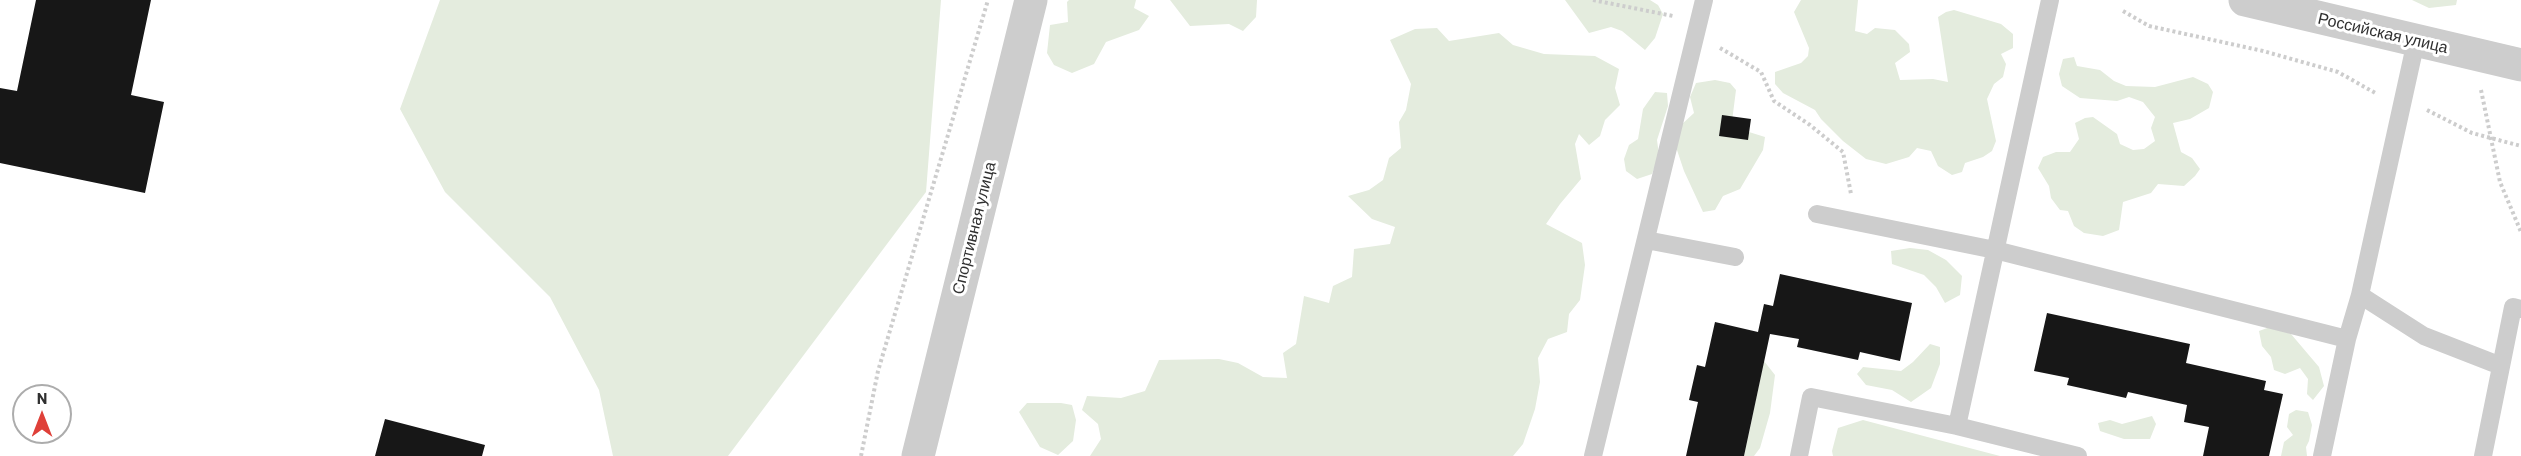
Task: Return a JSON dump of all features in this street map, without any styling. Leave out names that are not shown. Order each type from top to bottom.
[{"type":"street","name":"Спортивная улица","points":[[918,456],[1031,0]]},
{"type":"street","name":"Российская улица","points":[[2245,0],[2521,65]]},
{"type":"lane","points":[[1593,456],[1704,0]]},
{"type":"lane","points":[[1957,426],[2050,0]]},
{"type":"lane","points":[[2322,456],[2416,41]]},
{"type":"lane","points":[[1817,214],[1995,250],[2348,339]]},
{"type":"lane","points":[[1646,240],[1735,257]]},
{"type":"lane","points":[[2360,294],[2424,336],[2501,366]]},
{"type":"lane","points":[[2483,456],[2513,307],[2521,309]]},
{"type":"lane","points":[[1799,456],[1811,397],[1957,426],[2078,456]]},
{"type":"path","points":[[861,456],[878,371],[988,0]]},
{"type":"path","points":[[1593,0],[1674,16]]},
{"type":"path","points":[[2123,11],[2149,26],[2263,51],[2338,72],[2374,94],[2403,101],[2491,140],[2521,146]]},
{"type":"path","points":[[1696,33],[1761,72],[1774,101],[1810,125],[1843,152],[1856,222]]},
{"type":"path","points":[[2474,54],[2500,182],[2521,232]]},
{"type":"shaded area","points":[[440,0],[941,0],[926,192],[728,456],[613,456],[599,390],[550,297],[445,192],[400,109]]},
{"type":"shaded area","points":[[1069,0],[1136,0],[1134,8],[1149,16],[1139,30],[1106,42],[1094,64],[1072,73],[1054,65],[1047,53],[1050,25],[1068,22],[1067,2]]},
{"type":"shaded area","points":[[1170,0],[1257,0],[1256,17],[1243,31],[1229,24],[1190,26]]},
{"type":"shaded area","points":[[1565,0],[1650,0],[1658,5],[1663,14],[1655,38],[1645,50],[1622,31],[1611,27],[1589,33]]},
{"type":"shaded area","points":[[1801,0],[1858,0],[1855,31],[1867,34],[1875,28],[1895,30],[1909,44],[1910,52],[1895,63],[1900,80],[1933,79],[1948,82],[1938,17],[1946,12],[1954,10],[2001,24],[2013,34],[2013,48],[2001,54],[2006,64],[2003,77],[1994,84],[1987,99],[1996,141],[1992,151],[1983,157],[1965,163],[1962,172],[1952,175],[1938,166],[1931,151],[1917,148],[1909,157],[1886,164],[1866,159],[1843,141],[1815,110],[1783,93],[1775,84],[1775,72],[1801,63],[1808,56],[1809,48],[1794,12]]},
{"type":"shaded area","points":[[2412,0],[2457,0],[2456,5],[2429,8]]},
{"type":"shaded area","points":[[1437,28],[1449,41],[1499,33],[1513,45],[1544,54],[1595,56],[1619,69],[1615,88],[1620,105],[1605,120],[1600,136],[1589,145],[1579,134],[1575,144],[1581,179],[1546,224],[1582,243],[1585,265],[1580,300],[1569,314],[1567,332],[1548,339],[1538,358],[1540,382],[1535,409],[1523,444],[1513,456],[1090,456],[1101,439],[1098,424],[1082,410],[1087,396],[1121,398],[1145,391],[1159,360],[1219,359],[1238,363],[1263,377],[1287,378],[1283,353],[1296,344],[1304,296],[1329,303],[1333,286],[1352,277],[1354,249],[1390,244],[1395,227],[1372,219],[1348,196],[1369,190],[1383,180],[1389,158],[1401,148],[1399,122],[1406,110],[1411,84],[1390,40],[1415,29]]},
{"type":"shaded area","points":[[2074,57],[2077,66],[2100,70],[2114,81],[2126,86],[2155,87],[2193,77],[2208,84],[2213,92],[2209,108],[2190,119],[2173,123],[2181,152],[2192,158],[2200,169],[2195,176],[2184,186],[2158,184],[2151,193],[2123,202],[2119,230],[2103,236],[2084,233],[2074,226],[2068,211],[2060,210],[2051,198],[2049,186],[2038,168],[2043,157],[2056,152],[2070,152],[2079,139],[2075,123],[2085,118],[2093,117],[2117,134],[2120,144],[2133,150],[2144,149],[2155,141],[2151,128],[2155,117],[2143,102],[2129,97],[2117,101],[2080,98],[2062,86],[2059,74],[2063,59]]},
{"type":"shaded area","points":[[1715,80],[1730,83],[1736,90],[1730,137],[1749,132],[1765,137],[1763,150],[1740,189],[1723,196],[1715,210],[1703,212],[1684,171],[1676,147],[1681,125],[1694,113],[1690,97],[1696,83]]},
{"type":"shaded area","points":[[1655,92],[1667,93],[1668,106],[1657,140],[1659,155],[1652,174],[1637,179],[1626,171],[1624,159],[1629,145],[1638,139],[1643,109]]},
{"type":"shaded area","points":[[1910,248],[1928,250],[1946,260],[1962,276],[1960,295],[1945,303],[1936,287],[1924,275],[1892,264],[1891,251]]},
{"type":"shaded area","points":[[2270,327],[2291,334],[2319,367],[2324,386],[2313,400],[2307,394],[2308,379],[2300,368],[2285,374],[2274,370],[2271,357],[2262,346],[2259,331]]},
{"type":"shaded area","points":[[1930,344],[1940,347],[1940,364],[1931,388],[1911,402],[1892,390],[1866,385],[1857,374],[1863,367],[1901,371]]},
{"type":"shaded area","points":[[1764,361],[1775,375],[1770,413],[1760,448],[1754,456],[1744,456]]},
{"type":"shaded area","points":[[1027,403],[1072,405],[1076,420],[1073,441],[1058,455],[1040,447],[1019,412]]},
{"type":"shaded area","points":[[2296,410],[2308,412],[2312,425],[2306,447],[2307,456],[2281,456],[2284,442],[2293,435],[2287,427],[2289,414]]},
{"type":"shaded area","points":[[2152,416],[2156,424],[2150,439],[2124,439],[2100,431],[2098,423],[2110,420],[2122,424]]},
{"type":"shaded area","points":[[1863,420],[2000,456],[1833,456],[1832,451],[1838,428]]},
{"type":"building","points":[[36,0],[151,0],[131,95],[164,102],[145,193],[0,163],[0,88],[17,91]]},
{"type":"building","points":[[1722,115],[1751,119],[1748,140],[1719,136]]},
{"type":"building","points":[[1780,274],[1912,303],[1900,361],[1860,352],[1858,360],[1797,347],[1799,339],[1770,334],[1744,456],[1686,456],[1698,402],[1689,400],[1697,365],[1705,367],[1715,322],[1758,332],[1764,304],[1773,306]]},
{"type":"building","points":[[2047,313],[2190,344],[2186,363],[2266,381],[2264,390],[2283,394],[2269,456],[2203,456],[2209,427],[2184,422],[2187,405],[2128,392],[2126,398],[2067,385],[2069,378],[2034,371]]},
{"type":"building","points":[[385,419],[485,445],[482,456],[375,456]]}]
